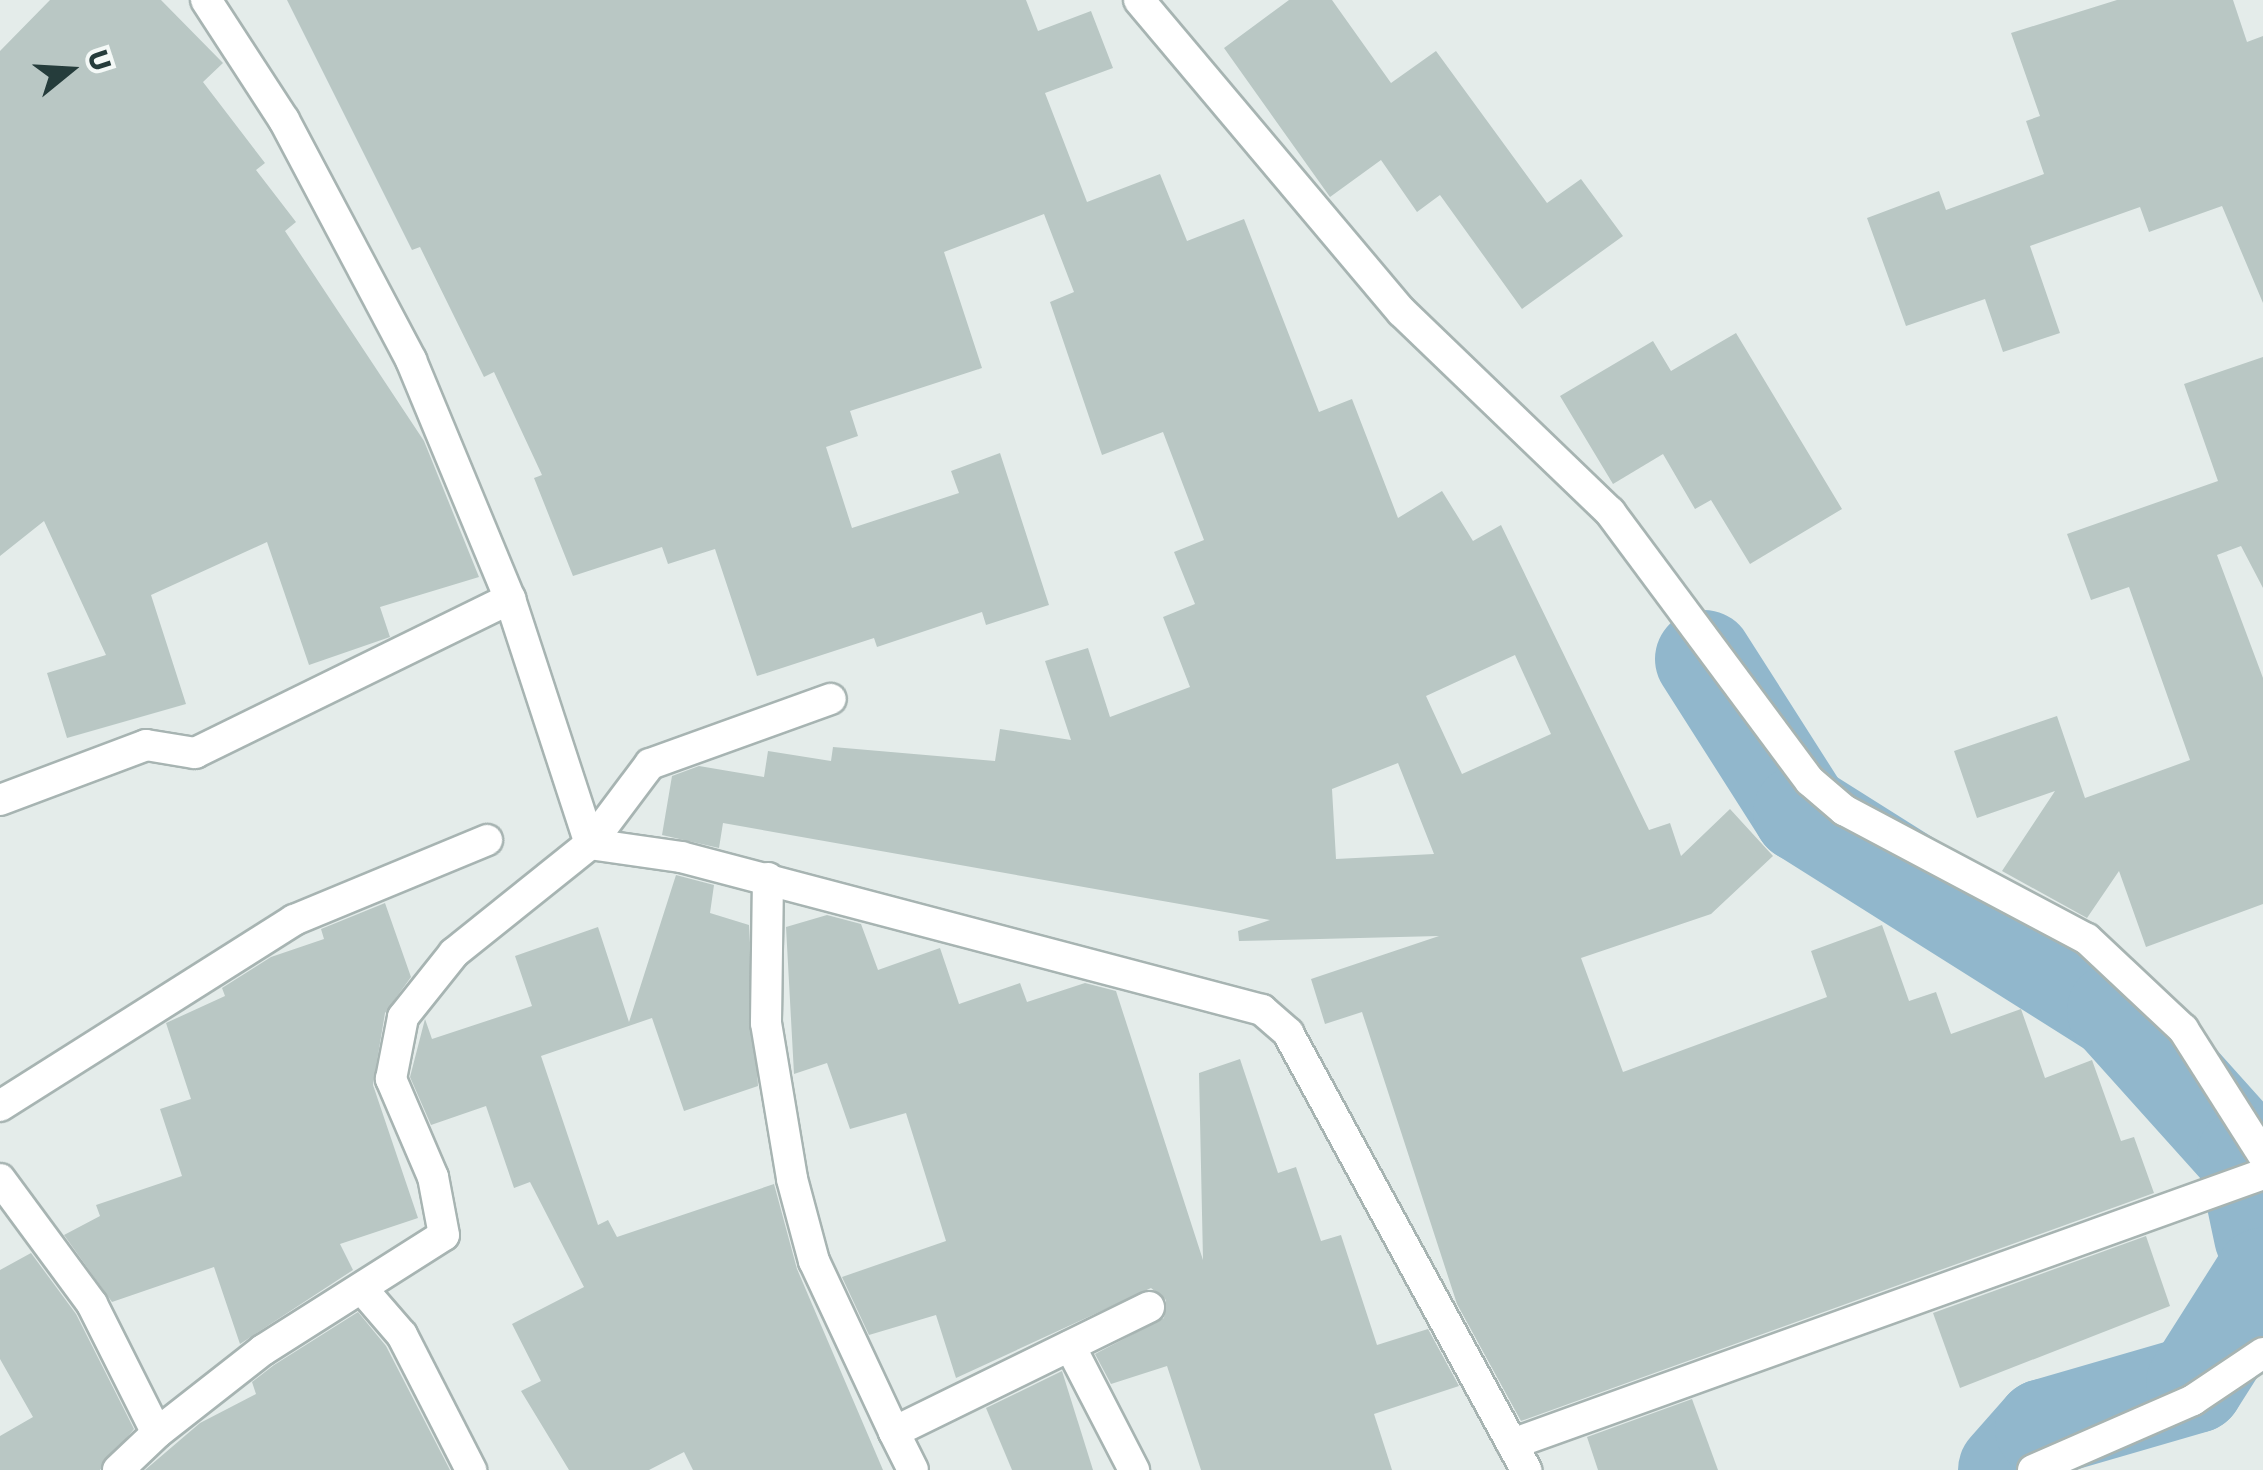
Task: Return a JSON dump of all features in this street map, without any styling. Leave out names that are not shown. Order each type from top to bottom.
[{"type":"street","points":[[206,0],[284,120],[411,360],[510,598],[590,844]]},
{"type":"street","points":[[590,844],[768,878],[1275,1019],[1519,1457],[2222,1189],[2262,1168],[2183,1029],[2087,939],[1844,810],[1810,782],[1610,512],[1402,312],[1139,0]]},
{"type":"street","points":[[0,800],[146,745],[195,754],[510,598]]},
{"type":"street","points":[[118,1470],[157,1433],[263,1350],[435,1244],[447,1224],[391,1079],[403,1017],[454,953],[590,844],[650,764],[831,699]]},
{"type":"street","points":[[0,1106],[294,920],[486,840]]},
{"type":"street","points":[[768,878],[766,1023],[792,1179],[814,1261],[913,1470]]},
{"type":"street","points":[[0,1180],[74,1274],[157,1433]]},
{"type":"street","points":[[364,1291],[402,1335],[471,1470]]},
{"type":"street","points":[[894,1432],[1149,1307]]},
{"type":"street","points":[[1070,1346],[1134,1470]]},
{"type":"street","points":[[2034,1470],[2194,1400],[2263,1353]]},
{"type":"building","points":[[50,0],[161,0],[223,63],[203,82],[265,163],[256,170],[296,222],[285,231],[424,441],[479,577],[380,607],[390,637],[309,665],[267,542],[151,595],[186,704],[67,738],[47,673],[106,655],[44,521],[0,556],[0,51]]},
{"type":"building","points":[[287,0],[1026,0],[1038,31],[1091,11],[1113,68],[1045,93],[1087,202],[1160,174],[1187,241],[1244,219],[1319,412],[1352,399],[1398,518],[1442,491],[1473,541],[1501,525],[1649,830],[1670,823],[1681,856],[1730,809],[1773,856],[1711,914],[1581,958],[1623,1072],[1827,997],[1811,951],[1882,925],[1909,1001],[1936,992],[1951,1034],[2021,1009],[2045,1078],[2092,1060],[2121,1141],[2134,1137],[2154,1193],[1521,1421],[1457,1304],[1362,1012],[1325,1024],[1311,979],[1439,936],[1239,941],[1238,931],[1270,920],[723,823],[719,848],[662,835],[672,776],[699,766],[764,777],[768,751],[831,761],[833,747],[995,761],[1000,729],[1071,740],[1045,661],[1088,648],[1110,717],[1190,687],[1163,617],[1195,604],[1174,552],[1204,540],[1163,432],[1102,455],[1050,302],[1074,292],[1044,214],[944,252],[982,368],[850,411],[858,436],[826,447],[852,528],[959,493],[951,471],[1000,453],[1049,605],[986,625],[982,612],[877,647],[874,638],[757,676],[715,549],[668,564],[662,547],[573,576],[534,478],[542,475],[494,372],[484,377],[420,247],[412,250]],"holes":[[[1515,655],[1551,734],[1462,774],[1426,696]],[[1398,763],[1434,854],[1336,859],[1332,789]]]},
{"type":"building","points":[[1289,0],[1332,0],[1391,83],[1436,51],[1547,203],[1581,179],[1623,236],[1522,309],[1440,195],[1417,212],[1381,160],[1330,197],[1224,48]]},
{"type":"building","points":[[2117,0],[2233,0],[2247,42],[2263,36],[2263,303],[2222,206],[2149,232],[2140,207],[2030,246],[2060,333],[2003,352],[1985,299],[1906,326],[1867,218],[1939,191],[1946,210],[2044,174],[2026,121],[2040,116],[2011,33]]},
{"type":"building","points":[[1736,333],[1842,509],[1750,564],[1711,500],[1695,509],[1663,454],[1613,484],[1560,396],[1653,341],[1671,371]]},
{"type":"building","points":[[2263,357],[2263,588],[2241,546],[2217,555],[2263,678],[2263,904],[2146,947],[2119,871],[2087,918],[2002,871],[2055,791],[1977,818],[1954,751],[2057,716],[2085,798],[2190,760],[2129,587],[2091,600],[2067,534],[2218,481],[2184,384]]},
{"type":"building","points":[[676,875],[714,885],[710,913],[749,925],[758,1086],[684,1111],[652,1018],[541,1056],[598,1225],[608,1220],[617,1237],[774,1184],[797,1269],[883,1470],[693,1470],[684,1452],[649,1470],[569,1470],[521,1391],[541,1381],[512,1324],[584,1287],[530,1182],[514,1188],[486,1106],[431,1125],[410,1077],[425,1019],[432,1039],[532,1006],[515,956],[598,927],[629,1022]]},
{"type":"building","points":[[385,903],[411,977],[385,1013],[373,1085],[418,1218],[340,1244],[353,1270],[240,1344],[214,1267],[112,1302],[64,1235],[100,1216],[96,1205],[182,1176],[160,1109],[191,1099],[166,1023],[225,996],[222,988],[271,957],[324,939],[321,929]]},
{"type":"building","points":[[827,915],[861,924],[878,970],[940,948],[959,1004],[1020,983],[1027,1002],[1085,983],[1116,991],[1203,1260],[1199,1073],[1240,1059],[1278,1173],[1296,1167],[1321,1241],[1341,1235],[1377,1345],[1428,1329],[1459,1386],[1374,1414],[1392,1470],[1201,1470],[1167,1366],[1111,1384],[1095,1354],[1164,1318],[1166,1300],[1151,1288],[956,1378],[936,1315],[869,1335],[842,1277],[946,1241],[906,1113],[850,1129],[827,1063],[794,1074],[786,927]]},
{"type":"building","points":[[2146,1236],[2170,1306],[1960,1388],[1933,1313]]},
{"type":"building","points":[[31,1253],[76,1314],[134,1429],[100,1470],[0,1470],[0,1436],[33,1417],[0,1359],[0,1270]]},
{"type":"building","points":[[358,1312],[386,1346],[450,1470],[145,1470],[200,1423],[256,1394],[252,1382],[274,1365]]},
{"type":"building","points":[[1062,1371],[1093,1470],[1012,1470],[986,1408]]},
{"type":"building","points":[[1692,1399],[1718,1470],[1598,1470],[1587,1437]]},
{"type":"waterway","points":[[1704,659],[1802,813],[2116,1011],[2246,1156],[2263,1236]]},
{"type":"waterway","points":[[2007,1470],[2044,1428],[2195,1384],[2263,1277]]}]
